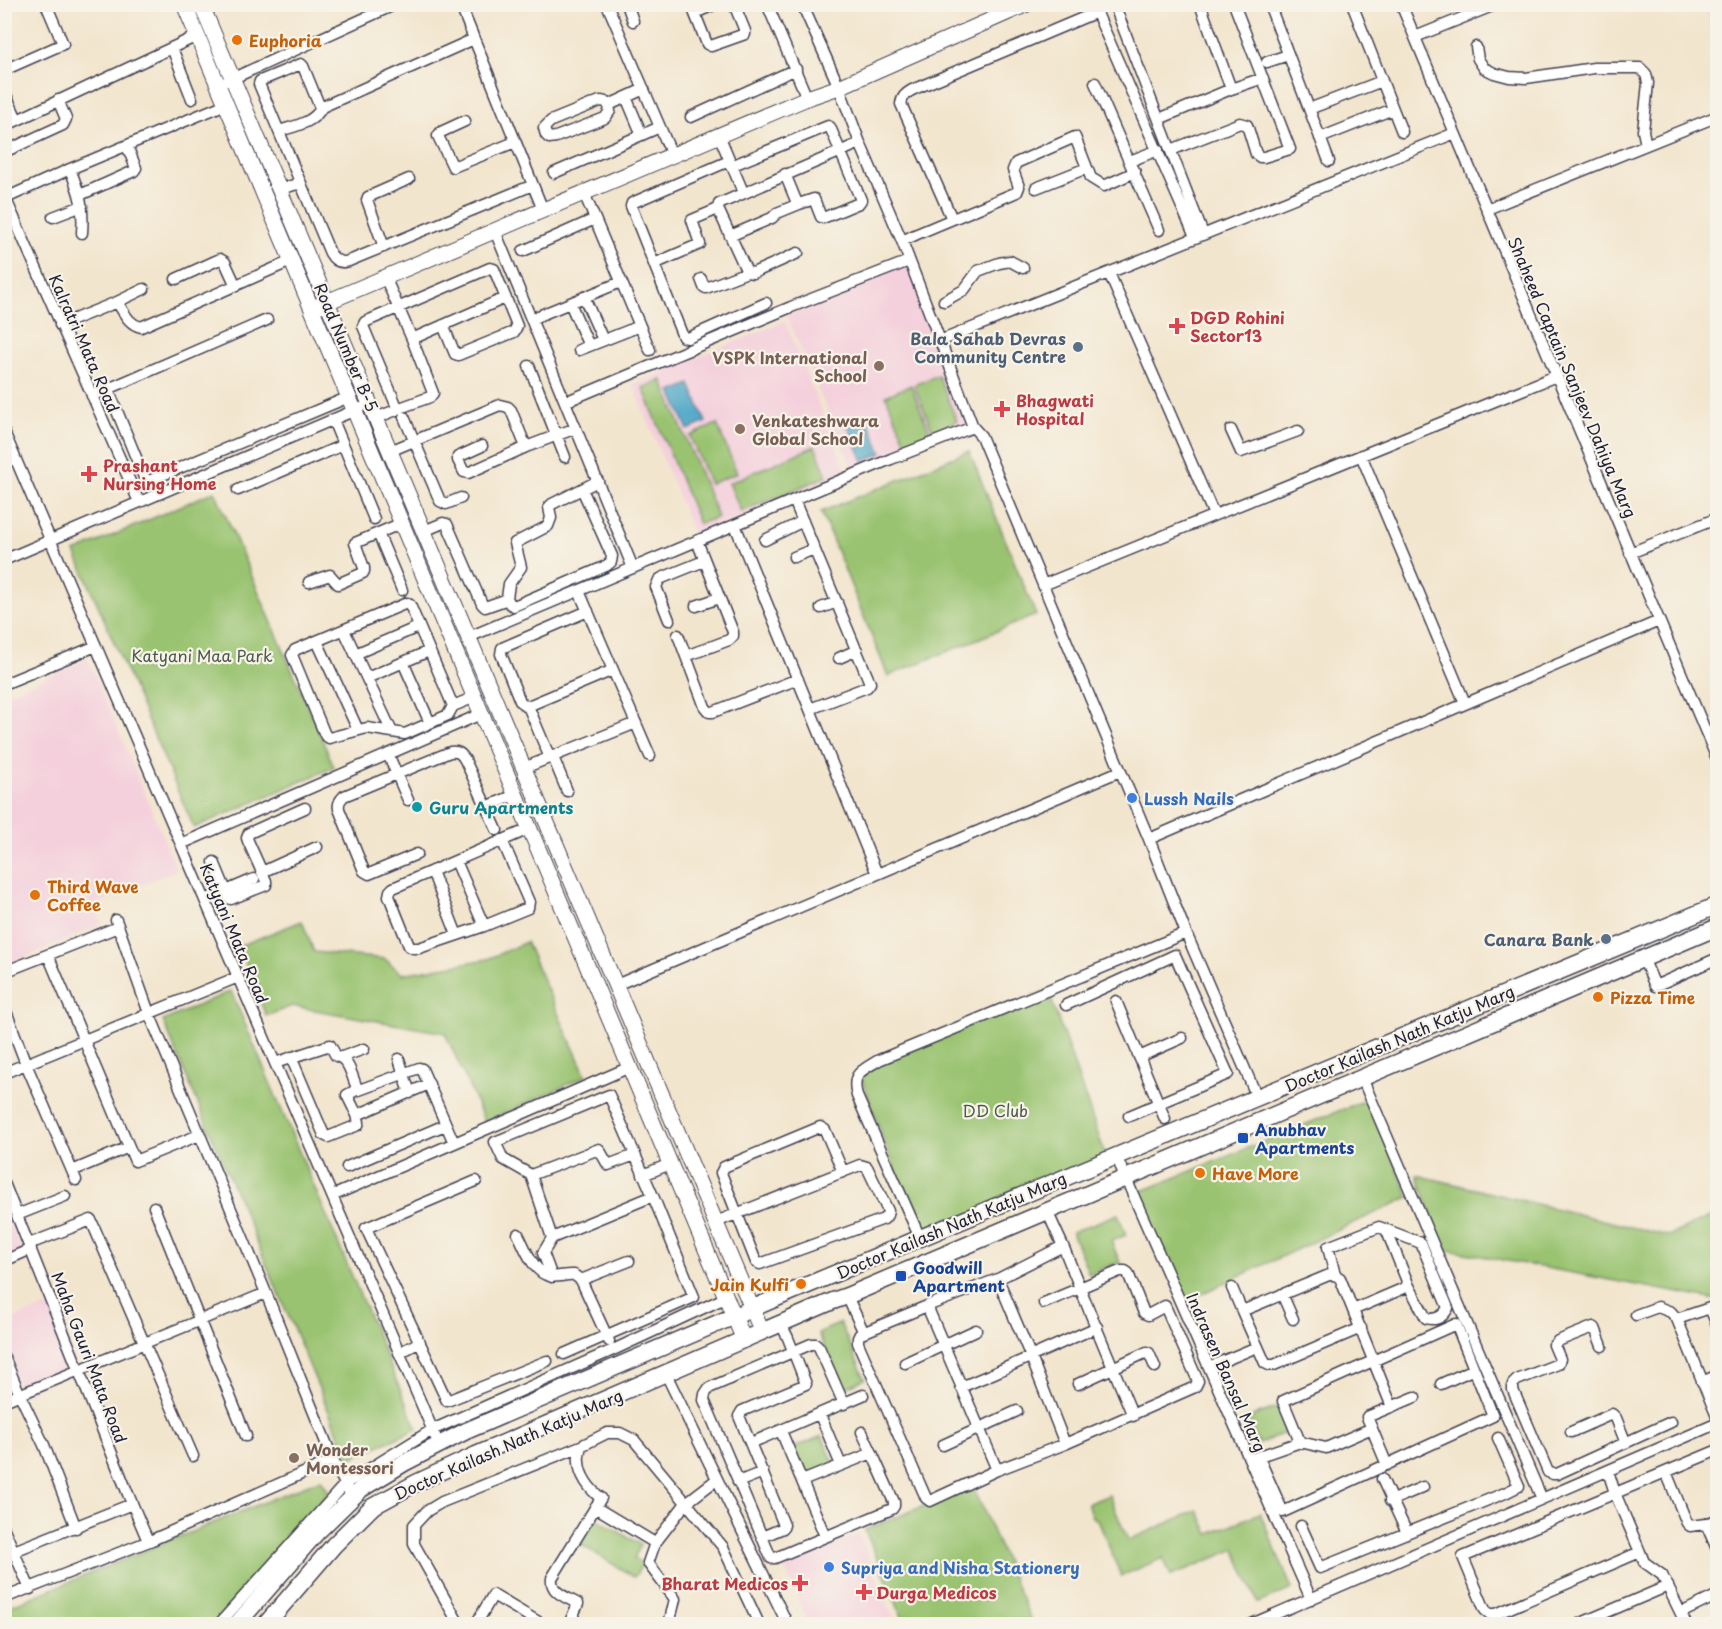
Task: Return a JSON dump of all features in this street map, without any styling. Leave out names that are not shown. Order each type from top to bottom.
[{"type":"main road","name":"Doctor Kailash Nath Katju Marg","points":[[237,1624],[317,1532],[348,1491],[361,1489],[404,1463],[436,1437],[466,1431],[616,1357],[734,1316],[1718,905]]},
{"type":"main road","name":"Doctor Kailash Nath Katju Marg","points":[[266,1624],[334,1545],[372,1507],[416,1483],[833,1301],[1718,927]]},
{"type":"main road","points":[[268,1588],[284,1603]]},
{"type":"street","points":[[4,70],[63,44],[46,4]]},
{"type":"street","name":"Road Number B-5","points":[[184,4],[744,1340]]},
{"type":"street","points":[[201,4],[762,1332]]},
{"type":"street","points":[[218,86],[396,4]]},
{"type":"street","points":[[460,4],[543,210]]},
{"type":"street","points":[[607,4],[672,155]]},
{"type":"street","points":[[627,4],[633,21]]},
{"type":"street","points":[[717,4],[693,9],[707,44],[711,46],[745,34],[734,4]]},
{"type":"street","points":[[767,4],[807,98]]},
{"type":"street","points":[[802,4],[839,87],[902,241],[973,427],[981,436],[1186,933],[1257,1097]]},
{"type":"street","points":[[1114,4],[1146,90],[1172,150],[1199,235]]},
{"type":"street","points":[[1200,4],[1231,89]]},
{"type":"street","points":[[1172,150],[1240,123],[1247,125],[1256,154],[1260,157],[1264,158],[1290,149],[1234,4]]},
{"type":"street","points":[[1269,4],[1329,161]]},
{"type":"street","points":[[1352,4],[1402,132]]},
{"type":"street","name":"Shaheed Captain Sanjeev Dahiya Marg","points":[[1401,4],[1718,761]]},
{"type":"street","points":[[1415,37],[1497,4]]},
{"type":"street","points":[[312,309],[807,98],[839,87],[1027,5]]},
{"type":"street","points":[[952,219],[901,104],[902,98],[912,90],[1095,8],[1140,114],[1199,235]]},
{"type":"street","points":[[4,91],[14,121],[197,36]]},
{"type":"street","points":[[279,132],[311,119],[319,113],[322,107],[474,39]]},
{"type":"street","points":[[1476,47],[1478,59],[1484,68],[1509,77],[1526,78],[1594,68],[1640,68],[1646,74],[1648,83],[1643,131],[1646,145]]},
{"type":"street","points":[[172,48],[192,99]]},
{"type":"street","points":[[1267,62],[1288,54]]},
{"type":"street","points":[[322,107],[319,105],[301,64],[260,81],[259,84],[334,259],[345,262],[533,185]]},
{"type":"street","points":[[691,117],[796,69]]},
{"type":"street","points":[[1159,119],[1263,78]]},
{"type":"street","points":[[1309,109],[1382,81]]},
{"type":"street","points":[[1095,83],[1159,230]]},
{"type":"street","points":[[609,105],[644,88]]},
{"type":"street","points":[[626,97],[642,135]]},
{"type":"street","points":[[4,152],[63,124],[66,119],[58,100]]},
{"type":"street","points":[[600,101],[607,102],[609,105],[610,111],[605,118],[556,137],[549,138],[546,135],[544,128],[550,121],[600,101]]},
{"type":"street","points":[[5,197],[226,104]]},
{"type":"street","points":[[1320,138],[1393,109]]},
{"type":"street","points":[[1486,209],[1718,116]]},
{"type":"street","points":[[465,121],[441,132],[438,136],[453,167],[515,142]]},
{"type":"street","points":[[730,236],[772,218],[777,213],[814,199],[821,217],[824,218],[860,202],[830,127],[824,126],[730,163],[632,205],[683,337],[686,338],[766,303]]},
{"type":"street","points":[[554,173],[660,127]]},
{"type":"street","points":[[940,341],[1455,133]]},
{"type":"street","points":[[720,135],[743,192]]},
{"type":"street","points":[[902,241],[1017,192],[1019,187],[1013,171],[1016,162],[1075,137],[1091,178],[1104,186],[1135,172]]},
{"type":"street","points":[[747,272],[718,209],[719,204],[860,143]]},
{"type":"street","points":[[53,217],[134,171],[127,146]]},
{"type":"street","points":[[1130,161],[1158,150]]},
{"type":"street","points":[[1036,188],[1087,168]]},
{"type":"street","points":[[70,169],[81,200],[82,233]]},
{"type":"street","points":[[785,174],[796,203],[799,204]]},
{"type":"street","points":[[384,247],[367,202],[368,197],[409,179]]},
{"type":"street","points":[[280,189],[301,183]]},
{"type":"street","points":[[584,193],[650,350]]},
{"type":"street","name":"Kalratri Mata Road","points":[[5,197],[8,214],[139,502]]},
{"type":"street","points":[[654,264],[700,244],[692,220],[718,209]]},
{"type":"street","points":[[523,251],[595,219]]},
{"type":"street","points":[[495,231],[633,568]]},
{"type":"street","points":[[701,279],[706,288],[747,272],[753,273],[798,253]]},
{"type":"street","points":[[176,279],[220,259],[225,262],[236,286]]},
{"type":"street","points":[[117,302],[129,322],[141,327],[291,261]]},
{"type":"street","points":[[565,402],[791,307],[909,261]]},
{"type":"street","points":[[944,301],[964,290],[978,271],[999,262],[1010,261],[1023,268]]},
{"type":"street","points":[[442,325],[458,356],[514,332],[517,326],[492,268],[366,321],[363,326],[441,503],[446,504],[461,498]]},
{"type":"street","points":[[1109,273],[1214,516]]},
{"type":"street","points":[[376,418],[401,413],[430,397],[432,393],[412,339],[385,278]]},
{"type":"street","points":[[531,319],[621,282]]},
{"type":"street","points":[[60,325],[144,289]]},
{"type":"street","points":[[584,297],[603,340]]},
{"type":"street","points":[[412,339],[505,298]]},
{"type":"street","points":[[570,303],[584,348],[640,326]]},
{"type":"street","points":[[92,396],[267,320]]},
{"type":"street","points":[[529,366],[565,457]]},
{"type":"street","points":[[1043,585],[1556,375]]},
{"type":"street","points":[[108,389],[146,482],[351,403],[370,403]]},
{"type":"street","points":[[4,560],[333,420],[351,403]]},
{"type":"street","points":[[390,451],[500,405],[511,410],[526,447]]},
{"type":"street","points":[[333,420],[374,519]]},
{"type":"street","points":[[469,638],[973,427]]},
{"type":"street","points":[[482,446],[458,457],[464,472],[468,473],[576,428]]},
{"type":"street","points":[[1231,430],[1241,452],[1298,431]]},
{"type":"street","name":"Katyani Mata Road","points":[[4,432],[436,1437]]},
{"type":"street","points":[[238,490],[343,445]]},
{"type":"street","points":[[1361,455],[1465,703]]},
{"type":"street","points":[[582,489],[612,556],[611,562],[514,606],[510,604],[507,598],[509,584],[521,567],[515,543],[548,526],[551,518],[550,505],[582,489],[598,481]]},
{"type":"street","points":[[794,500],[870,681],[870,685],[810,709]]},
{"type":"street","points":[[1630,553],[1718,518]]},
{"type":"street","points":[[765,540],[803,521]]},
{"type":"street","points":[[309,582],[330,575],[338,584],[363,573],[364,568],[355,543],[402,523]]},
{"type":"street","points":[[424,531],[443,523],[447,524],[485,608],[507,598]]},
{"type":"street","points":[[735,525],[877,874]]},
{"type":"street","points":[[378,533],[402,590]]},
{"type":"street","points":[[686,656],[729,640],[733,636],[697,541]]},
{"type":"street","points":[[794,557],[814,549]]},
{"type":"street","points":[[669,620],[656,587],[657,583],[662,578],[704,561]]},
{"type":"street","points":[[579,591],[650,756]]},
{"type":"street","points":[[696,606],[719,598]]},
{"type":"street","points":[[821,608],[837,602]]},
{"type":"street","points":[[407,603],[410,605],[453,706],[449,714],[405,734],[374,728],[358,730],[331,739],[325,735],[292,657],[295,650],[407,603]]},
{"type":"street","points":[[567,791],[528,706],[520,701],[501,654],[502,648],[588,611]]},
{"type":"street","points":[[1149,839],[1659,621]]},
{"type":"street","points":[[356,654],[418,627]]},
{"type":"street","points":[[344,630],[392,732]]},
{"type":"street","points":[[678,635],[705,707],[709,712],[798,679]]},
{"type":"street","points":[[316,641],[358,730]]},
{"type":"street","points":[[4,684],[96,646]]},
{"type":"street","points":[[839,658],[857,650]]},
{"type":"street","points":[[367,678],[429,651]]},
{"type":"street","points":[[403,662],[430,723]]},
{"type":"street","points":[[528,706],[614,670]]},
{"type":"street","points":[[453,706],[478,704]]},
{"type":"street","points":[[181,844],[388,754],[478,704]]},
{"type":"street","points":[[524,768],[636,723]]},
{"type":"street","points":[[417,854],[367,873],[362,869],[338,804],[344,796],[450,752],[456,752],[461,754],[465,760],[497,830]]},
{"type":"street","points":[[388,754],[408,800]]},
{"type":"street","points":[[616,985],[1120,771]]},
{"type":"street","points":[[486,807],[515,795]]},
{"type":"street","points":[[258,875],[247,838],[249,833],[305,808]]},
{"type":"street","points":[[502,840],[529,904],[525,910],[419,948],[413,948],[407,943],[389,893],[393,888],[502,840],[529,829]]},
{"type":"street","points":[[205,900],[317,847]]},
{"type":"street","points":[[456,861],[484,926]]},
{"type":"street","points":[[214,862],[226,891]]},
{"type":"street","points":[[432,871],[457,935]]},
{"type":"street","points":[[4,972],[48,955],[117,923],[149,1013],[333,1460],[348,1491],[219,1624]]},
{"type":"street","points":[[920,1238],[857,1096],[854,1084],[859,1072],[879,1060],[1186,933]]},
{"type":"street","points":[[48,955],[135,1161],[199,1135]]},
{"type":"street","points":[[1066,1005],[1175,955],[1227,1074],[1129,1116]]},
{"type":"street","points":[[1642,958],[1655,986],[1718,958]]},
{"type":"street","points":[[4,1073],[238,977]]},
{"type":"street","points":[[1116,1001],[1165,1119]]},
{"type":"street","points":[[4,1006],[74,1176],[129,1147]]},
{"type":"street","points":[[1139,1057],[1182,1038]]},
{"type":"street","points":[[274,1063],[330,1045],[336,1056],[342,1058],[364,1049]]},
{"type":"street","points":[[291,1057],[326,1136],[331,1137],[358,1125],[357,1115],[348,1094],[419,1068],[422,1069],[429,1084],[454,1143]]},
{"type":"street","points":[[342,1058],[358,1089]]},
{"type":"street","points":[[399,1059],[410,1092]]},
{"type":"street","points":[[332,1196],[630,1067]]},
{"type":"street","points":[[1362,1078],[1542,1499]]},
{"type":"street","points":[[357,1115],[429,1084]]},
{"type":"street","points":[[552,1238],[531,1174],[503,1159],[495,1142],[609,1095],[694,1297],[564,1353]]},
{"type":"street","points":[[347,1167],[446,1125]]},
{"type":"street","points":[[716,1222],[737,1214],[861,1165],[867,1167],[888,1211],[884,1219],[760,1264],[756,1262],[737,1214],[721,1173],[724,1167],[818,1128],[823,1128],[843,1172]]},
{"type":"street","points":[[531,1174],[599,1149],[608,1165],[635,1155]]},
{"type":"street","name":"Indrasen Bansal Marg","points":[[1116,1156],[1209,1367],[1254,1458],[1311,1599]]},
{"type":"street","points":[[643,1175],[670,1164]]},
{"type":"street","points":[[476,1181],[366,1228],[447,1401],[547,1361]]},
{"type":"street","name":"Maha Gauri Mata Road","points":[[4,1183],[148,1541]]},
{"type":"street","points":[[17,1215],[65,1196]]},
{"type":"street","points":[[552,1277],[543,1253],[552,1238],[653,1196]]},
{"type":"street","points":[[154,1207],[246,1436]]},
{"type":"street","points":[[1047,1211],[1064,1246],[1133,1416]]},
{"type":"street","points":[[4,1261],[30,1246],[91,1220],[193,1456]]},
{"type":"street","points":[[1335,1275],[1328,1247],[1379,1227],[1386,1229],[1421,1244],[1448,1308],[1445,1314],[1438,1318],[1426,1318],[1409,1286],[1386,1229]]},
{"type":"street","points":[[518,1234],[543,1274],[552,1277],[574,1275],[581,1280],[616,1357]]},
{"type":"street","points":[[1044,1303],[1120,1270],[1125,1271],[1128,1273],[1144,1313],[1148,1315],[1165,1306],[1198,1381],[1195,1387],[1133,1416],[997,1470],[930,1501],[927,1500],[858,1338],[864,1333],[927,1306],[998,1279],[1064,1246]]},
{"type":"street","points":[[581,1280],[629,1261]]},
{"type":"street","points":[[1242,1311],[1329,1275],[1340,1278],[1392,1407]]},
{"type":"street","points":[[998,1279],[1065,1444]]},
{"type":"street","points":[[1353,1310],[1409,1286]]},
{"type":"street","points":[[1232,1288],[1257,1347],[1265,1363],[1269,1365],[1274,1365],[1361,1328]]},
{"type":"street","points":[[4,1401],[201,1322],[266,1293]]},
{"type":"street","points":[[1282,1294],[1293,1319]]},
{"type":"street","points":[[847,1296],[864,1333]]},
{"type":"street","points":[[436,1437],[529,1387],[616,1357],[727,1297]]},
{"type":"street","points":[[927,1306],[997,1470]]},
{"type":"street","points":[[1252,1624],[1608,1471],[1718,1421],[1677,1319],[1671,1312],[1658,1307],[1636,1315]]},
{"type":"street","points":[[1677,1319],[1714,1309],[1718,1327]]},
{"type":"street","points":[[762,1537],[784,1527],[739,1416],[740,1413],[806,1384],[781,1324]]},
{"type":"street","points":[[1300,1442],[1283,1401],[1456,1324],[1493,1416],[1283,1512],[1254,1458],[1300,1442],[1326,1448],[1372,1428]]},
{"type":"street","points":[[961,1387],[1097,1327]]},
{"type":"street","points":[[1602,1346],[1593,1327],[1558,1341],[1554,1346],[1560,1359],[1558,1364],[1517,1380],[1513,1384],[1512,1390],[1548,1472],[1557,1474],[1625,1441],[1671,1422]]},
{"type":"street","points":[[905,1362],[976,1330]]},
{"type":"street","points":[[399,1353],[420,1342]]},
{"type":"street","points":[[844,1404],[816,1344],[811,1344],[709,1388],[705,1394],[704,1400],[770,1556],[773,1558],[892,1509],[894,1502],[862,1432]]},
{"type":"street","points":[[1209,1367],[1257,1347]]},
{"type":"street","points":[[1078,1384],[1147,1352],[1155,1366]]},
{"type":"street","points":[[4,1357],[44,1445],[76,1528]]},
{"type":"street","points":[[1441,1384],[1474,1369]]},
{"type":"street","points":[[522,1371],[529,1387]]},
{"type":"street","points":[[666,1374],[789,1624]]},
{"type":"street","points":[[1702,1382],[1718,1375]]},
{"type":"street","points":[[751,1443],[863,1395]]},
{"type":"street","points":[[1387,1465],[1367,1417],[1415,1397]]},
{"type":"street","points":[[943,1445],[1017,1411]]},
{"type":"street","points":[[1570,1432],[1612,1414],[1616,1418],[1625,1441]]},
{"type":"street","points":[[820,1415],[841,1465]]},
{"type":"street","points":[[781,1431],[825,1536]]},
{"type":"street","points":[[459,1624],[414,1544],[414,1526],[427,1511],[442,1502],[581,1446],[607,1433],[620,1433],[634,1440],[723,1547],[759,1624]]},
{"type":"street","points":[[1301,1526],[1320,1568],[1505,1493],[1519,1486],[1498,1438]]},
{"type":"street","points":[[568,1624],[578,1604],[555,1590],[551,1585],[552,1578],[602,1498],[594,1493],[584,1478],[578,1462],[581,1446]]},
{"type":"street","points":[[1463,1557],[1718,1450]]},
{"type":"street","points":[[802,1481],[872,1453]]},
{"type":"street","points":[[1526,1462],[1541,1456]]},
{"type":"street","points":[[4,1599],[148,1541],[333,1460]]},
{"type":"street","points":[[1608,1471],[1644,1562],[1662,1575],[1686,1624]]},
{"type":"street","points":[[738,1482],[763,1472]]},
{"type":"street","points":[[1666,1472],[1690,1526],[1706,1524],[1718,1519]]},
{"type":"street","points":[[1382,1479],[1390,1501],[1407,1533]]},
{"type":"street","points":[[669,1624],[675,1599],[648,1563],[655,1543],[686,1503],[717,1480]]},
{"type":"street","points":[[1390,1501],[1423,1487]]},
{"type":"street","points":[[1505,1493],[1510,1495],[1515,1511]]},
{"type":"street","points":[[14,1551],[132,1504]]},
{"type":"street","points":[[595,1507],[655,1543]]},
{"type":"street","points":[[1706,1524],[1718,1551]]},
{"type":"street","points":[[4,1529],[30,1589]]},
{"type":"street","points":[[1456,1536],[1485,1610],[1490,1614],[1496,1614],[1640,1552]]},
{"type":"street","points":[[1579,1624],[1668,1586]]},
{"type":"street","points":[[476,1624],[493,1595],[542,1624]]},
{"type":"street","points":[[1681,1613],[1718,1595]]},
{"type":"shaded area","points":[[1705,5],[1717,5],[1717,31],[1714,32]]},
{"type":"shaded area","name":"VSPK International School","points":[[909,261],[971,421],[855,475],[784,310]]},
{"type":"shaded area","name":"Venkateshwara Global School","points":[[785,321],[847,473],[694,536],[633,384]]},
{"type":"shaded area","points":[[88,659],[177,870],[94,905],[102,924],[5,966],[5,695]]},
{"type":"shaded area","points":[[4,1208],[25,1255],[4,1264]]},
{"type":"shaded area","points":[[54,1304],[78,1371],[22,1394],[5,1354],[4,1322]]},
{"type":"shaded area","points":[[859,1534],[896,1624],[808,1624],[784,1565]]},
{"type":"green space","points":[[938,375],[957,421],[933,432],[914,385]]},
{"type":"green space","points":[[662,380],[718,517],[699,524],[643,388]]},
{"type":"green space","points":[[911,385],[930,433],[906,443],[886,396]]},
{"type":"green space","points":[[717,424],[737,473],[710,484],[690,436]]},
{"type":"green space","points":[[815,446],[827,476],[741,512],[729,483]]},
{"type":"green space","points":[[969,451],[1036,615],[888,676],[821,512]]},
{"type":"green space","name":"Katyani Maa Park","points":[[215,491],[334,767],[194,828],[75,552]]},
{"type":"green space","points":[[302,921],[314,952],[385,959],[402,974],[488,959],[526,942],[586,1076],[485,1122],[445,1033],[292,1006],[266,1016],[239,946]]},
{"type":"green space","name":"DD Club","points":[[1048,990],[1107,1160],[920,1238],[859,1072]]},
{"type":"green space","points":[[231,991],[417,1429],[349,1459],[163,1021]]},
{"type":"green space","points":[[1368,1099],[1409,1197],[1184,1302],[1135,1194]]},
{"type":"green space","points":[[1417,1175],[1668,1236],[1717,1214],[1717,1300],[1444,1249]]},
{"type":"green space","points":[[1118,1214],[1126,1235],[1111,1241],[1120,1262],[1089,1274],[1072,1232]]},
{"type":"green space","points":[[840,1323],[865,1379],[843,1389],[818,1333]]},
{"type":"green space","points":[[1278,1407],[1288,1432],[1258,1444],[1248,1418]]},
{"type":"green space","points":[[822,1436],[835,1465],[803,1479],[791,1449]]},
{"type":"green space","points":[[321,1479],[329,1492],[215,1624],[5,1624],[5,1608]]},
{"type":"green space","points":[[973,1486],[1031,1620],[903,1619],[865,1530]]},
{"type":"green space","points":[[1109,1495],[1128,1540],[1198,1510],[1209,1534],[1260,1513],[1292,1589],[1258,1603],[1235,1549],[1171,1576],[1163,1558],[1121,1576],[1098,1520],[1092,1517],[1087,1504]]},
{"type":"green space","points":[[596,1518],[641,1545],[634,1558],[643,1564],[634,1577],[580,1544]]},
{"type":"water","points":[[690,384],[706,422],[688,430],[671,392]]},
{"type":"water","points":[[866,416],[882,453],[863,461],[847,424]]},
{"type":"place","name":"Euphoria","points":[[237,40]]},
{"type":"place","name":"DGD Rohini Sector13","points":[[1177,326]]},
{"type":"place","name":"Bala Sahab Devras Community Centre","points":[[1078,347]]},
{"type":"place","name":"VSPK International School","points":[[879,366]]},
{"type":"place","name":"Bhagwati Hospital","points":[[1002,409]]},
{"type":"place","name":"Venkateshwara Global School","points":[[740,429]]},
{"type":"place","name":"Prashant Nursing Home","points":[[89,474]]},
{"type":"place","name":"Lussh Nails","points":[[1132,798]]},
{"type":"place","name":"Guru Apartments","points":[[417,807]]},
{"type":"place","name":"Third Wave Coffee","points":[[35,895]]},
{"type":"place","name":"Canara Bank","points":[[1606,939]]},
{"type":"place","name":"Pizza Time","points":[[1598,997]]},
{"type":"place","name":"Anubhav Apartments","points":[[1243,1138]]},
{"type":"place","name":"Have More","points":[[1200,1173]]},
{"type":"place","name":"Goodwill Apartment","points":[[901,1276]]},
{"type":"place","name":"Jain Kulfi","points":[[801,1284]]},
{"type":"place","name":"Wonder Montessori","points":[[294,1458]]},
{"type":"place","name":"Supriya and Nisha Stationery","points":[[829,1567]]},
{"type":"place","name":"Bharat Medicos","points":[[800,1583]]},
{"type":"place","name":"Durga Medicos","points":[[864,1592]]}]
